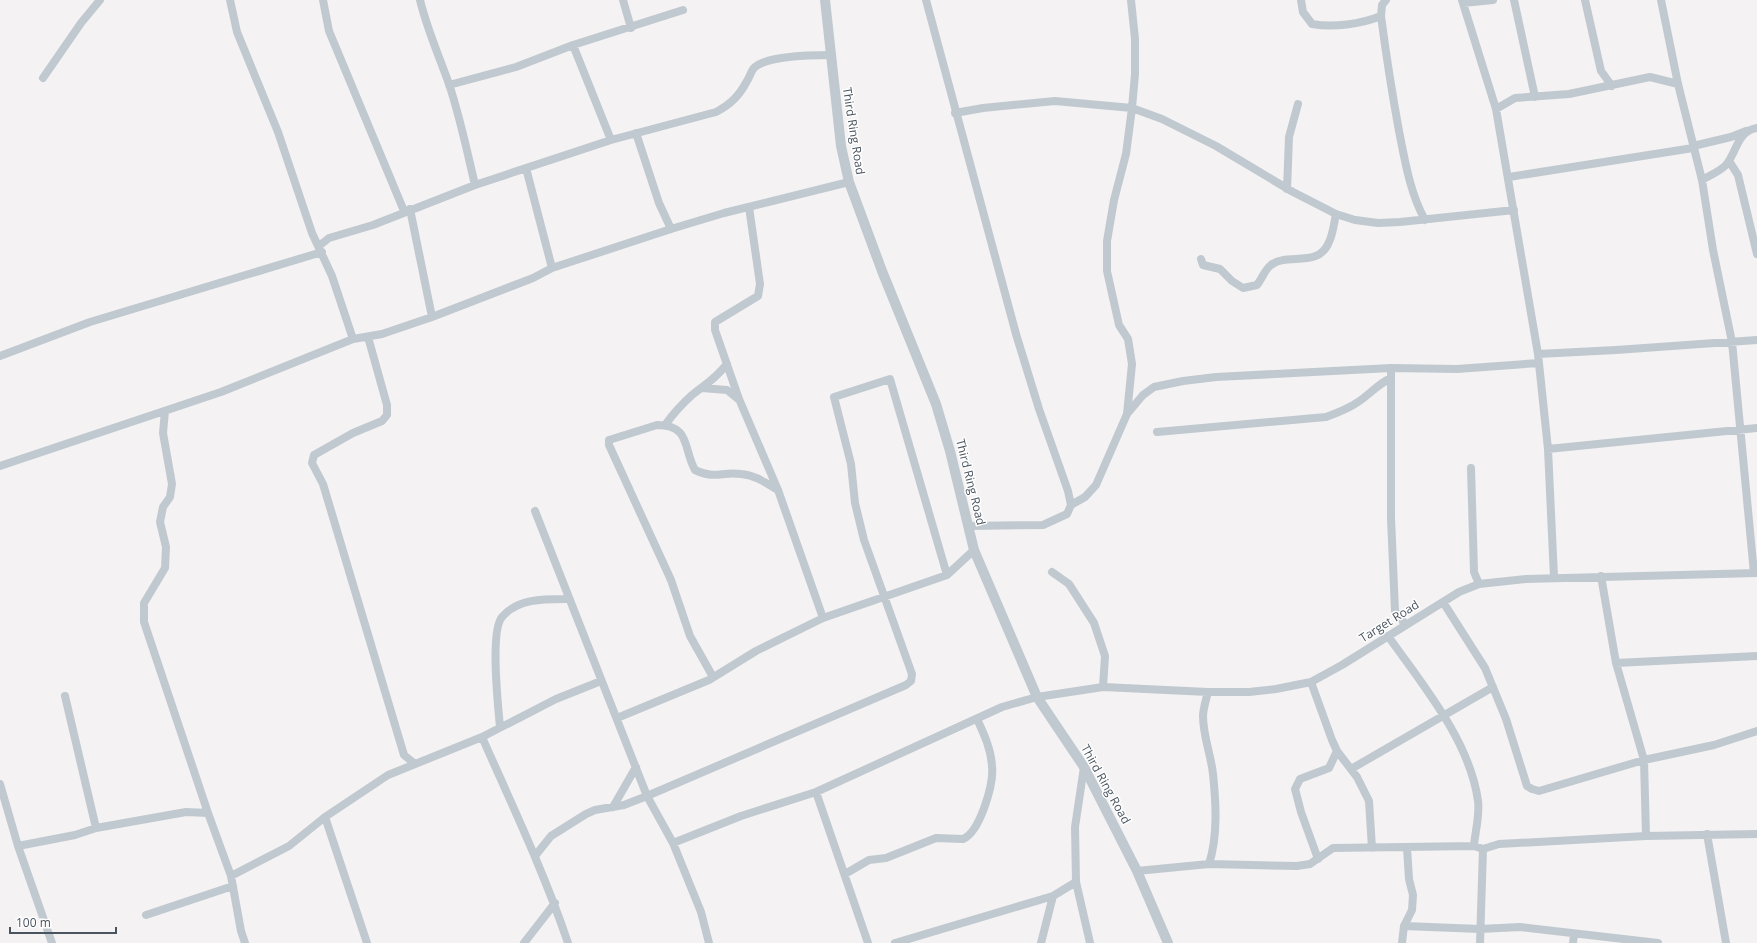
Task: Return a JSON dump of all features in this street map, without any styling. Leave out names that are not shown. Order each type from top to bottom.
[{"type":"street","points":[[43,78],[81,23],[100,0]]},
{"type":"street","points":[[230,0],[237,32],[278,132],[312,233],[332,276],[353,339]]},
{"type":"street","points":[[323,0],[329,31],[407,210],[432,317]]},
{"type":"street","points":[[420,0],[424,18],[449,85],[463,134],[475,185]]},
{"type":"street","points":[[623,0],[631,28]]},
{"type":"street","name":"Third Ring Road","points":[[825,0],[841,146],[849,182],[882,272],[936,404],[969,526],[974,550],[1037,697],[1084,767],[1137,871],[1168,943]]},
{"type":"street","points":[[926,0],[955,113],[1016,334],[1039,409],[1068,491],[1071,505],[1067,514],[1043,525],[969,526]]},
{"type":"street","points":[[1127,414],[1132,364],[1128,338],[1119,326],[1107,271],[1107,241],[1114,200],[1126,154],[1132,108],[1135,74],[1135,39],[1131,0]]},
{"type":"street","points":[[1301,0],[1303,12],[1312,24],[1323,26],[1335,25],[1371,20],[1381,16]]},
{"type":"street","points":[[1492,0],[1462,2],[1478,46],[1496,109],[1509,177],[1538,354],[1548,449],[1554,577]]},
{"type":"street","points":[[1514,0],[1535,97]]},
{"type":"street","points":[[1585,0],[1601,71],[1612,86]]},
{"type":"street","points":[[1661,0],[1678,84],[1702,180],[1713,250],[1732,342],[1756,573]]},
{"type":"street","points":[[1383,2],[1381,16],[1402,145],[1418,208],[1425,220]]},
{"type":"street","points":[[449,85],[516,67],[573,46],[683,10]]},
{"type":"street","points":[[573,46],[611,140]]},
{"type":"street","points":[[0,356],[90,322],[320,249],[329,238],[373,225],[407,210],[475,185],[611,140],[716,112],[731,104],[740,93],[754,67],[760,64],[787,57],[830,55]]},
{"type":"street","points":[[1496,109],[1515,98],[1569,94],[1650,77],[1678,84]]},
{"type":"street","points":[[955,113],[983,108],[1055,101],[1132,108],[1162,119],[1216,146],[1288,189],[1336,214],[1354,220],[1378,223],[1425,220],[1514,210]]},
{"type":"street","points":[[1288,189],[1289,137],[1298,104]]},
{"type":"street","points":[[1509,177],[1693,147],[1731,137],[1753,129]]},
{"type":"street","points":[[1702,180],[1718,171],[1729,161],[1737,142],[1753,129]]},
{"type":"street","points":[[636,133],[659,203],[671,229]]},
{"type":"street","points":[[1729,161],[1738,175],[1757,254]]},
{"type":"street","points":[[526,168],[552,268]]},
{"type":"street","points":[[0,466],[221,392],[353,339],[382,334],[432,317],[533,278],[552,268],[671,229],[849,182]]},
{"type":"street","points":[[750,207],[760,284],[758,296],[715,322],[715,330],[739,399],[778,490],[823,618]]},
{"type":"street","points":[[1202,259],[1203,265],[1220,269],[1232,281],[1243,288],[1257,285],[1270,265],[1283,258],[1299,260],[1314,256],[1324,248],[1329,242],[1336,214]]},
{"type":"street","points":[[368,337],[387,405],[387,415],[382,421],[352,433],[314,455],[312,458],[323,484],[404,754],[415,764]]},
{"type":"street","points":[[1538,354],[1757,340]]},
{"type":"street","points":[[1071,505],[1085,497],[1096,485],[1127,414],[1143,395],[1154,387],[1182,381],[1216,377],[1391,368],[1456,369],[1539,363]]},
{"type":"street","points":[[665,425],[676,410],[714,380],[727,364]]},
{"type":"street","points":[[1391,368],[1390,518],[1395,611],[1405,624]]},
{"type":"street","points":[[1157,432],[1326,416],[1343,411],[1359,401],[1380,383],[1391,378]]},
{"type":"street","points":[[535,856],[551,836],[586,814],[647,796],[906,686],[911,681],[912,674],[886,596],[864,540],[855,504],[851,464],[834,397],[890,379],[947,575]]},
{"type":"street","points":[[702,388],[727,390],[739,399]]},
{"type":"street","points":[[165,411],[163,433],[172,484],[170,497],[163,507],[160,522],[166,547],[165,568],[144,603],[144,622],[208,813],[231,876],[241,931],[245,943]]},
{"type":"street","points":[[713,677],[690,636],[671,580],[609,445],[609,440],[657,425],[665,425],[677,429],[684,437],[688,447],[690,461],[695,470],[712,476],[740,473],[756,477],[778,490]]},
{"type":"street","points":[[1548,449],[1757,428]]},
{"type":"street","points":[[1471,468],[1474,572],[1479,584]]},
{"type":"street","points":[[535,511],[568,600],[617,718],[647,796],[673,843],[701,912],[709,943]]},
{"type":"street","points":[[617,718],[713,677],[756,651],[823,618],[947,575],[974,550]]},
{"type":"street","points":[[1052,572],[1069,584],[1094,623],[1105,656],[1103,687]]},
{"type":"street","name":"Target Road","points":[[673,843],[741,816],[816,792],[1002,707],[1037,697],[1103,687],[1208,692],[1256,691],[1311,682],[1342,665],[1405,624],[1459,592],[1479,584],[1554,577],[1756,573]]},
{"type":"street","points":[[1601,576],[1616,663],[1644,760],[1646,836]]},
{"type":"street","points":[[500,727],[496,665],[498,629],[501,618],[512,608],[538,599],[568,600]]},
{"type":"street","points":[[1443,602],[1486,668],[1506,719],[1527,786],[1532,789],[1539,791],[1644,760],[1714,745],[1757,731]]},
{"type":"street","points":[[1388,636],[1445,716],[1472,774],[1478,802],[1474,846]]},
{"type":"street","points":[[1616,663],[1757,656]]},
{"type":"street","points":[[231,876],[289,846],[325,817],[388,775],[482,737],[556,699],[601,681]]},
{"type":"street","points":[[1311,682],[1322,717],[1337,751],[1351,769],[1369,801],[1372,848]]},
{"type":"street","points":[[1351,769],[1493,687]]},
{"type":"street","points":[[1208,692],[1203,715],[1206,744],[1213,773],[1214,795],[1214,849],[1209,864]]},
{"type":"street","points":[[65,696],[96,828]]},
{"type":"street","points":[[845,874],[869,860],[886,858],[936,838],[963,839],[973,830],[983,812],[993,768],[990,749],[977,719]]},
{"type":"street","points":[[482,737],[535,856],[568,943]]},
{"type":"street","points":[[1318,859],[1301,812],[1296,789],[1300,779],[1329,768],[1337,751]]},
{"type":"street","points":[[613,807],[636,767]]},
{"type":"street","points":[[1084,767],[1076,827],[1076,882],[1090,943]]},
{"type":"street","points":[[0,784],[4,807],[52,943]]},
{"type":"street","points":[[816,792],[868,943]]},
{"type":"street","points":[[18,846],[75,835],[96,828],[186,812],[208,813]]},
{"type":"street","points":[[325,817],[367,943]]},
{"type":"street","points":[[1707,834],[1726,943]]},
{"type":"street","points":[[1137,871],[1209,864],[1297,866],[1310,864],[1333,848],[1474,846],[1483,849],[1499,844],[1646,836],[1757,834]]},
{"type":"street","points":[[1402,943],[1404,926],[1412,910],[1413,895],[1409,879],[1408,848]]},
{"type":"street","points":[[1480,943],[1483,849]]},
{"type":"street","points":[[895,943],[1053,896],[1076,882]]},
{"type":"street","points":[[146,915],[233,886]]},
{"type":"street","points":[[1041,943],[1053,896]]},
{"type":"street","points":[[524,943],[554,903]]},
{"type":"street","points":[[1404,926],[1480,929],[1520,927],[1574,939],[1658,943]]}]
